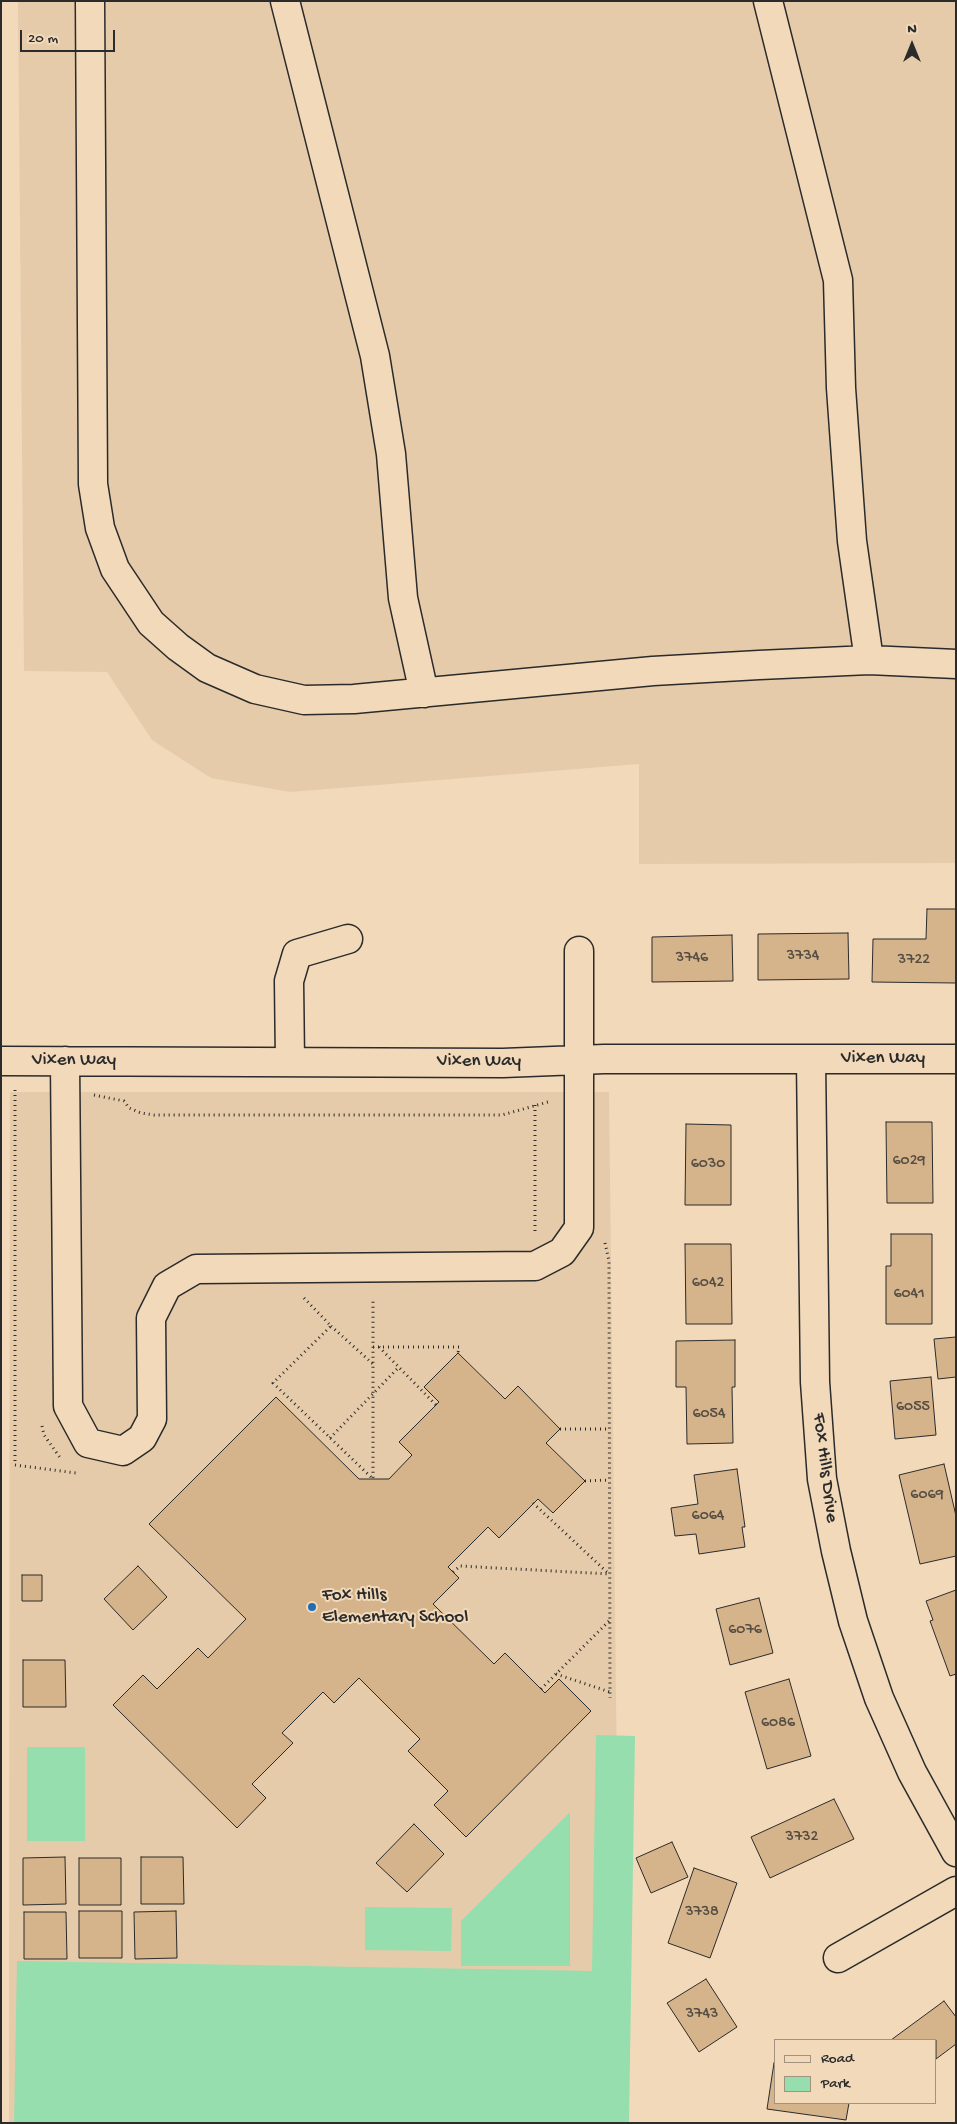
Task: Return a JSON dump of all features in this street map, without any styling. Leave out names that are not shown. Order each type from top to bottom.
[{"type":"street","points":[[90,1],[93,484],[100,528],[115,568],[151,624],[178,647],[207,668],[255,689],[304,700],[354,700],[652,672],[869,660],[956,664]]},
{"type":"street","points":[[285,1],[375,356],[391,454],[403,598],[424,693]]},
{"type":"street","points":[[768,1],[838,280],[841,388],[852,541],[869,660]]},
{"type":"street","points":[[290,1062],[289,981],[297,954],[348,939]]},
{"type":"street","points":[[65,1061],[68,1406],[88,1443],[123,1451],[142,1438],[152,1419],[151,1318],[167,1286],[196,1269],[536,1266],[562,1252],[579,1228],[579,951]]},
{"type":"street","name":"Vixen Way","points":[[1,1061],[503,1063],[604,1059],[956,1059]]},
{"type":"street","name":"Fox Hills Drive","points":[[811,1060],[815,1382],[822,1479],[853,1621],[879,1698],[912,1772],[956,1852]]},
{"type":"street","points":[[838,1958],[956,1891]]},
{"type":"path","points":[[15,1086],[16,1465],[84,1474]]},
{"type":"path","points":[[535,1106],[536,1266]]},
{"type":"path","points":[[604,1238],[609,1261],[610,1698]]},
{"type":"path","points":[[303,1298],[373,1364]]},
{"type":"path","points":[[331,1326],[273,1383],[373,1479],[373,1298]]},
{"type":"path","points":[[373,1347],[459,1347],[458,1353]]},
{"type":"path","points":[[380,1347],[436,1405]]},
{"type":"path","points":[[330,1438],[399,1367]]},
{"type":"path","points":[[560,1429],[609,1429]]},
{"type":"path","points":[[585,1481],[609,1480]]},
{"type":"path","points":[[534,1503],[610,1574]]},
{"type":"path","points":[[454,1572],[460,1566],[610,1574]]},
{"type":"path","points":[[541,1689],[610,1621]]},
{"type":"path","points":[[556,1674],[610,1692]]},
{"type":"shaded area","points":[[18,1],[956,1],[956,863],[639,864],[639,764],[290,792],[211,778],[152,740],[107,672],[24,671]]},
{"type":"shaded area","name":"Fox Hills Elementary School","points":[[10,1092],[609,1092],[621,2123],[9,2123]]},
{"type":"green space","points":[[596,1735],[635,1736],[629,2123],[14,2123],[17,1961],[592,1971]]},
{"type":"green space","points":[[27,1747],[85,1747],[85,1841],[27,1841]]},
{"type":"green space","points":[[570,1812],[570,1966],[461,1966],[461,1921]]},
{"type":"green space","points":[[365,1907],[452,1908],[451,1951],[365,1950]]},
{"type":"building","points":[[927,909],[956,909],[956,983],[872,982],[873,939],[926,939]]},
{"type":"building","points":[[848,933],[849,979],[758,980],[758,934]]},
{"type":"building","points":[[732,935],[733,981],[652,982],[652,937]]},
{"type":"building","points":[[886,1122],[932,1122],[933,1203],[887,1203]]},
{"type":"building","points":[[686,1124],[731,1125],[731,1205],[685,1205]]},
{"type":"building","points":[[891,1234],[932,1234],[932,1324],[886,1324],[886,1266],[891,1266]]},
{"type":"building","points":[[685,1244],[731,1244],[732,1324],[686,1324]]},
{"type":"building","points":[[956,1337],[956,1377],[938,1379],[934,1339]]},
{"type":"building","points":[[735,1340],[735,1387],[732,1387],[733,1443],[687,1444],[686,1387],[676,1387],[676,1341]]},
{"type":"building","points":[[458,1353],[505,1399],[518,1386],[560,1429],[546,1443],[585,1481],[553,1513],[538,1499],[499,1538],[488,1527],[448,1567],[459,1578],[433,1604],[494,1664],[505,1653],[545,1693],[559,1679],[591,1711],[466,1837],[434,1805],[448,1791],[408,1751],[420,1739],[359,1678],[334,1703],[323,1692],[282,1733],[293,1743],[252,1784],[266,1798],[237,1828],[113,1705],[143,1675],[157,1689],[198,1648],[208,1658],[246,1619],[149,1524],[276,1397],[359,1479],[389,1479],[412,1455],[399,1442],[439,1402],[424,1387]]},
{"type":"building","points":[[931,1377],[936,1435],[895,1439],[890,1381]]},
{"type":"building","points":[[944,1464],[956,1516],[956,1556],[920,1564],[899,1475]]},
{"type":"building","points":[[737,1469],[745,1527],[742,1527],[745,1547],[699,1554],[696,1534],[675,1536],[671,1508],[698,1504],[694,1475]]},
{"type":"building","points":[[138,1566],[167,1597],[133,1630],[104,1599]]},
{"type":"building","points":[[22,1575],[42,1575],[42,1601],[22,1601]]},
{"type":"building","points":[[956,1590],[956,1674],[950,1676],[930,1621],[933,1620],[926,1601]]},
{"type":"building","points":[[759,1598],[773,1653],[730,1665],[716,1609]]},
{"type":"building","points":[[23,1660],[65,1660],[66,1707],[23,1707]]},
{"type":"building","points":[[789,1679],[811,1756],[767,1769],[745,1692]]},
{"type":"building","points":[[834,1799],[854,1839],[770,1878],[751,1837]]},
{"type":"building","points":[[414,1824],[444,1854],[407,1892],[376,1863]]},
{"type":"building","points":[[672,1842],[688,1877],[651,1893],[636,1858]]},
{"type":"building","points":[[65,1857],[66,1904],[23,1905],[23,1858]]},
{"type":"building","points":[[141,1857],[183,1857],[184,1904],[141,1904]]},
{"type":"building","points":[[79,1858],[121,1858],[121,1905],[79,1905]]},
{"type":"building","points":[[694,1868],[737,1883],[710,1958],[668,1943]]},
{"type":"building","points":[[79,1911],[122,1911],[122,1958],[79,1958]]},
{"type":"building","points":[[176,1911],[177,1958],[135,1959],[134,1912]]},
{"type":"building","points":[[24,1912],[66,1912],[67,1959],[24,1959]]},
{"type":"building","points":[[706,1979],[737,2027],[699,2052],[667,2003]]},
{"type":"building","points":[[944,2001],[956,2017],[956,2044],[937,2058],[937,2039],[892,2039]]},
{"type":"building","points":[[774,2063],[774,2104],[849,2104],[846,2120],[767,2109]]},
{"type":"place","name":"Fox Hills Elementary School","points":[[312,1607]]}]
